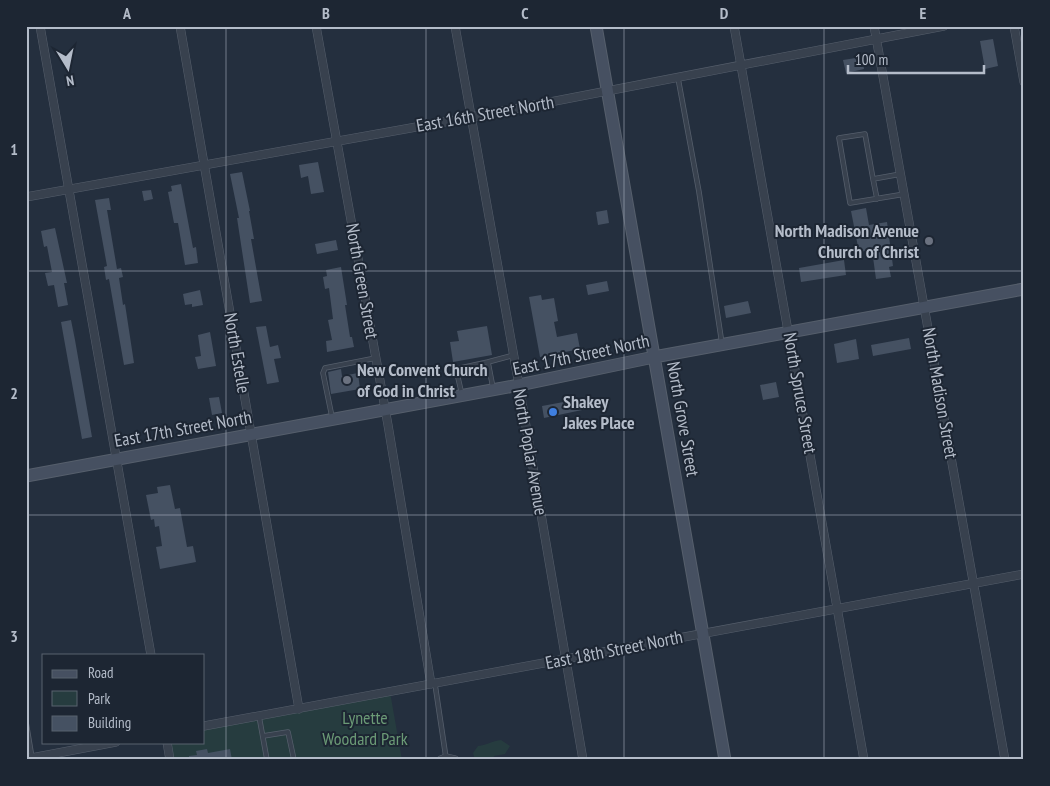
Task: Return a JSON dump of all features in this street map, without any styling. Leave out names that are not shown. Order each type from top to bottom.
[{"type":"street","points":[[40,26],[151,654]]},
{"type":"street","name":"North Estelle","points":[[180,26],[299,709]]},
{"type":"street","name":"North Green Street","points":[[316,26],[433,684]]},
{"type":"street","name":"North Poplar Avenue","points":[[455,26],[584,760]]},
{"type":"street","name":"North Grove Street","points":[[596,26],[725,760]]},
{"type":"street","name":"North Spruce Street","points":[[734,26],[864,760]]},
{"type":"street","name":"North Madison Street","points":[[874,26],[1005,760]]},
{"type":"street","name":"East 16th Street North","points":[[26,198],[204,164],[472,117],[944,26]]},
{"type":"street","points":[[1014,26],[1024,82]]},
{"type":"street","name":"East 17th Street North","points":[[26,476],[462,396],[654,357],[1024,289]]},
{"type":"street","name":"East 18th Street North","points":[[205,726],[1024,574]]},
{"type":"street","points":[[30,759],[106,744]]},
{"type":"street","points":[[166,744],[170,760]]},
{"type":"street","points":[[444,759],[455,760]]},
{"type":"lane","points":[[678,78],[699,192],[722,345]]},
{"type":"lane","points":[[877,199],[865,134],[839,138],[850,204],[905,194]]},
{"type":"lane","points":[[873,179],[901,174]]},
{"type":"lane","points":[[462,396],[456,369],[514,355]]},
{"type":"lane","points":[[332,420],[323,373],[325,368],[376,358]]},
{"type":"lane","points":[[488,362],[493,390]]},
{"type":"lane","points":[[433,684],[444,759]]},
{"type":"lane","points":[[259,716],[267,760]]},
{"type":"lane","points":[[26,722],[30,759]]},
{"type":"lane","points":[[263,736],[288,732],[294,760]]},
{"type":"green space","name":"Lynette Woodard Park","points":[[390,692],[402,760],[170,760],[167,744],[205,744],[205,726]]},
{"type":"green space","points":[[501,740],[510,746],[505,754],[494,756],[493,760],[475,760],[473,753],[478,746]]},
{"type":"building","points":[[993,39],[998,66],[985,69],[980,41]]},
{"type":"building","points":[[862,57],[864,69],[846,73],[843,60]]},
{"type":"building","points":[[318,162],[324,192],[311,194],[308,176],[301,178],[299,165]]},
{"type":"building","points":[[242,172],[250,211],[254,239],[251,239],[262,301],[250,303],[237,218],[239,218],[230,174]]},
{"type":"building","points":[[181,184],[193,248],[196,247],[198,263],[185,265],[178,223],[174,223],[168,192],[172,191],[171,186]]},
{"type":"building","points":[[151,190],[153,199],[144,201],[142,191]]},
{"type":"building","points":[[109,198],[111,210],[107,210],[117,269],[121,268],[123,277],[119,278],[134,363],[124,365],[109,279],[106,280],[104,267],[107,266],[95,200]]},
{"type":"building","points":[[866,208],[869,225],[887,222],[893,266],[889,267],[891,277],[876,279],[872,250],[859,252],[851,211]]},
{"type":"building","points":[[607,210],[609,223],[598,225],[596,212]]},
{"type":"building","points":[[55,228],[67,283],[64,283],[68,305],[58,307],[54,285],[48,286],[45,273],[52,272],[47,246],[44,247],[41,231]]},
{"type":"building","points":[[336,240],[338,250],[317,254],[315,244]]},
{"type":"building","points":[[844,260],[846,275],[801,282],[799,268]]},
{"type":"building","points":[[341,267],[350,337],[352,337],[354,347],[327,352],[326,341],[332,340],[328,320],[333,319],[329,288],[325,289],[323,277],[327,276],[326,270]]},
{"type":"building","points":[[607,281],[609,291],[588,295],[586,285]]},
{"type":"building","points":[[200,290],[203,305],[192,307],[192,304],[185,305],[183,294]]},
{"type":"building","points":[[541,295],[542,300],[554,298],[558,321],[554,322],[557,337],[577,333],[580,349],[540,357],[529,297]]},
{"type":"building","points":[[748,301],[751,313],[726,318],[724,306]]},
{"type":"building","points":[[71,320],[92,437],[82,439],[61,322]]},
{"type":"building","points":[[266,326],[270,347],[278,345],[281,358],[274,359],[279,382],[267,384],[256,327]]},
{"type":"building","points":[[487,326],[492,355],[453,362],[450,342],[459,341],[457,331]]},
{"type":"building","points":[[210,332],[216,366],[198,369],[195,357],[201,356],[198,335]]},
{"type":"building","points":[[909,338],[911,349],[873,356],[871,345]]},
{"type":"building","points":[[856,339],[859,359],[837,363],[834,344]]},
{"type":"building","points":[[341,369],[342,376],[358,373],[360,389],[331,394],[328,372]]},
{"type":"building","points":[[776,382],[779,397],[763,400],[760,385]]},
{"type":"building","points":[[219,397],[222,413],[212,415],[209,398]]},
{"type":"building","points":[[585,398],[587,409],[544,418],[542,406]]},
{"type":"building","points":[[170,485],[175,509],[180,508],[187,547],[193,546],[196,562],[160,569],[156,547],[162,546],[159,526],[155,527],[154,519],[151,520],[146,495],[158,493],[157,487]]},
{"type":"building","points":[[207,749],[208,753],[230,749],[232,760],[189,760],[189,756],[197,755],[196,751]]},
{"type":"place","name":"North Madison Avenue Church of Christ","points":[[929,241]]},
{"type":"place","name":"New Convent Church of God in Christ","points":[[347,380]]},
{"type":"place","name":"Shakey Jakes Place","points":[[553,412]]}]
